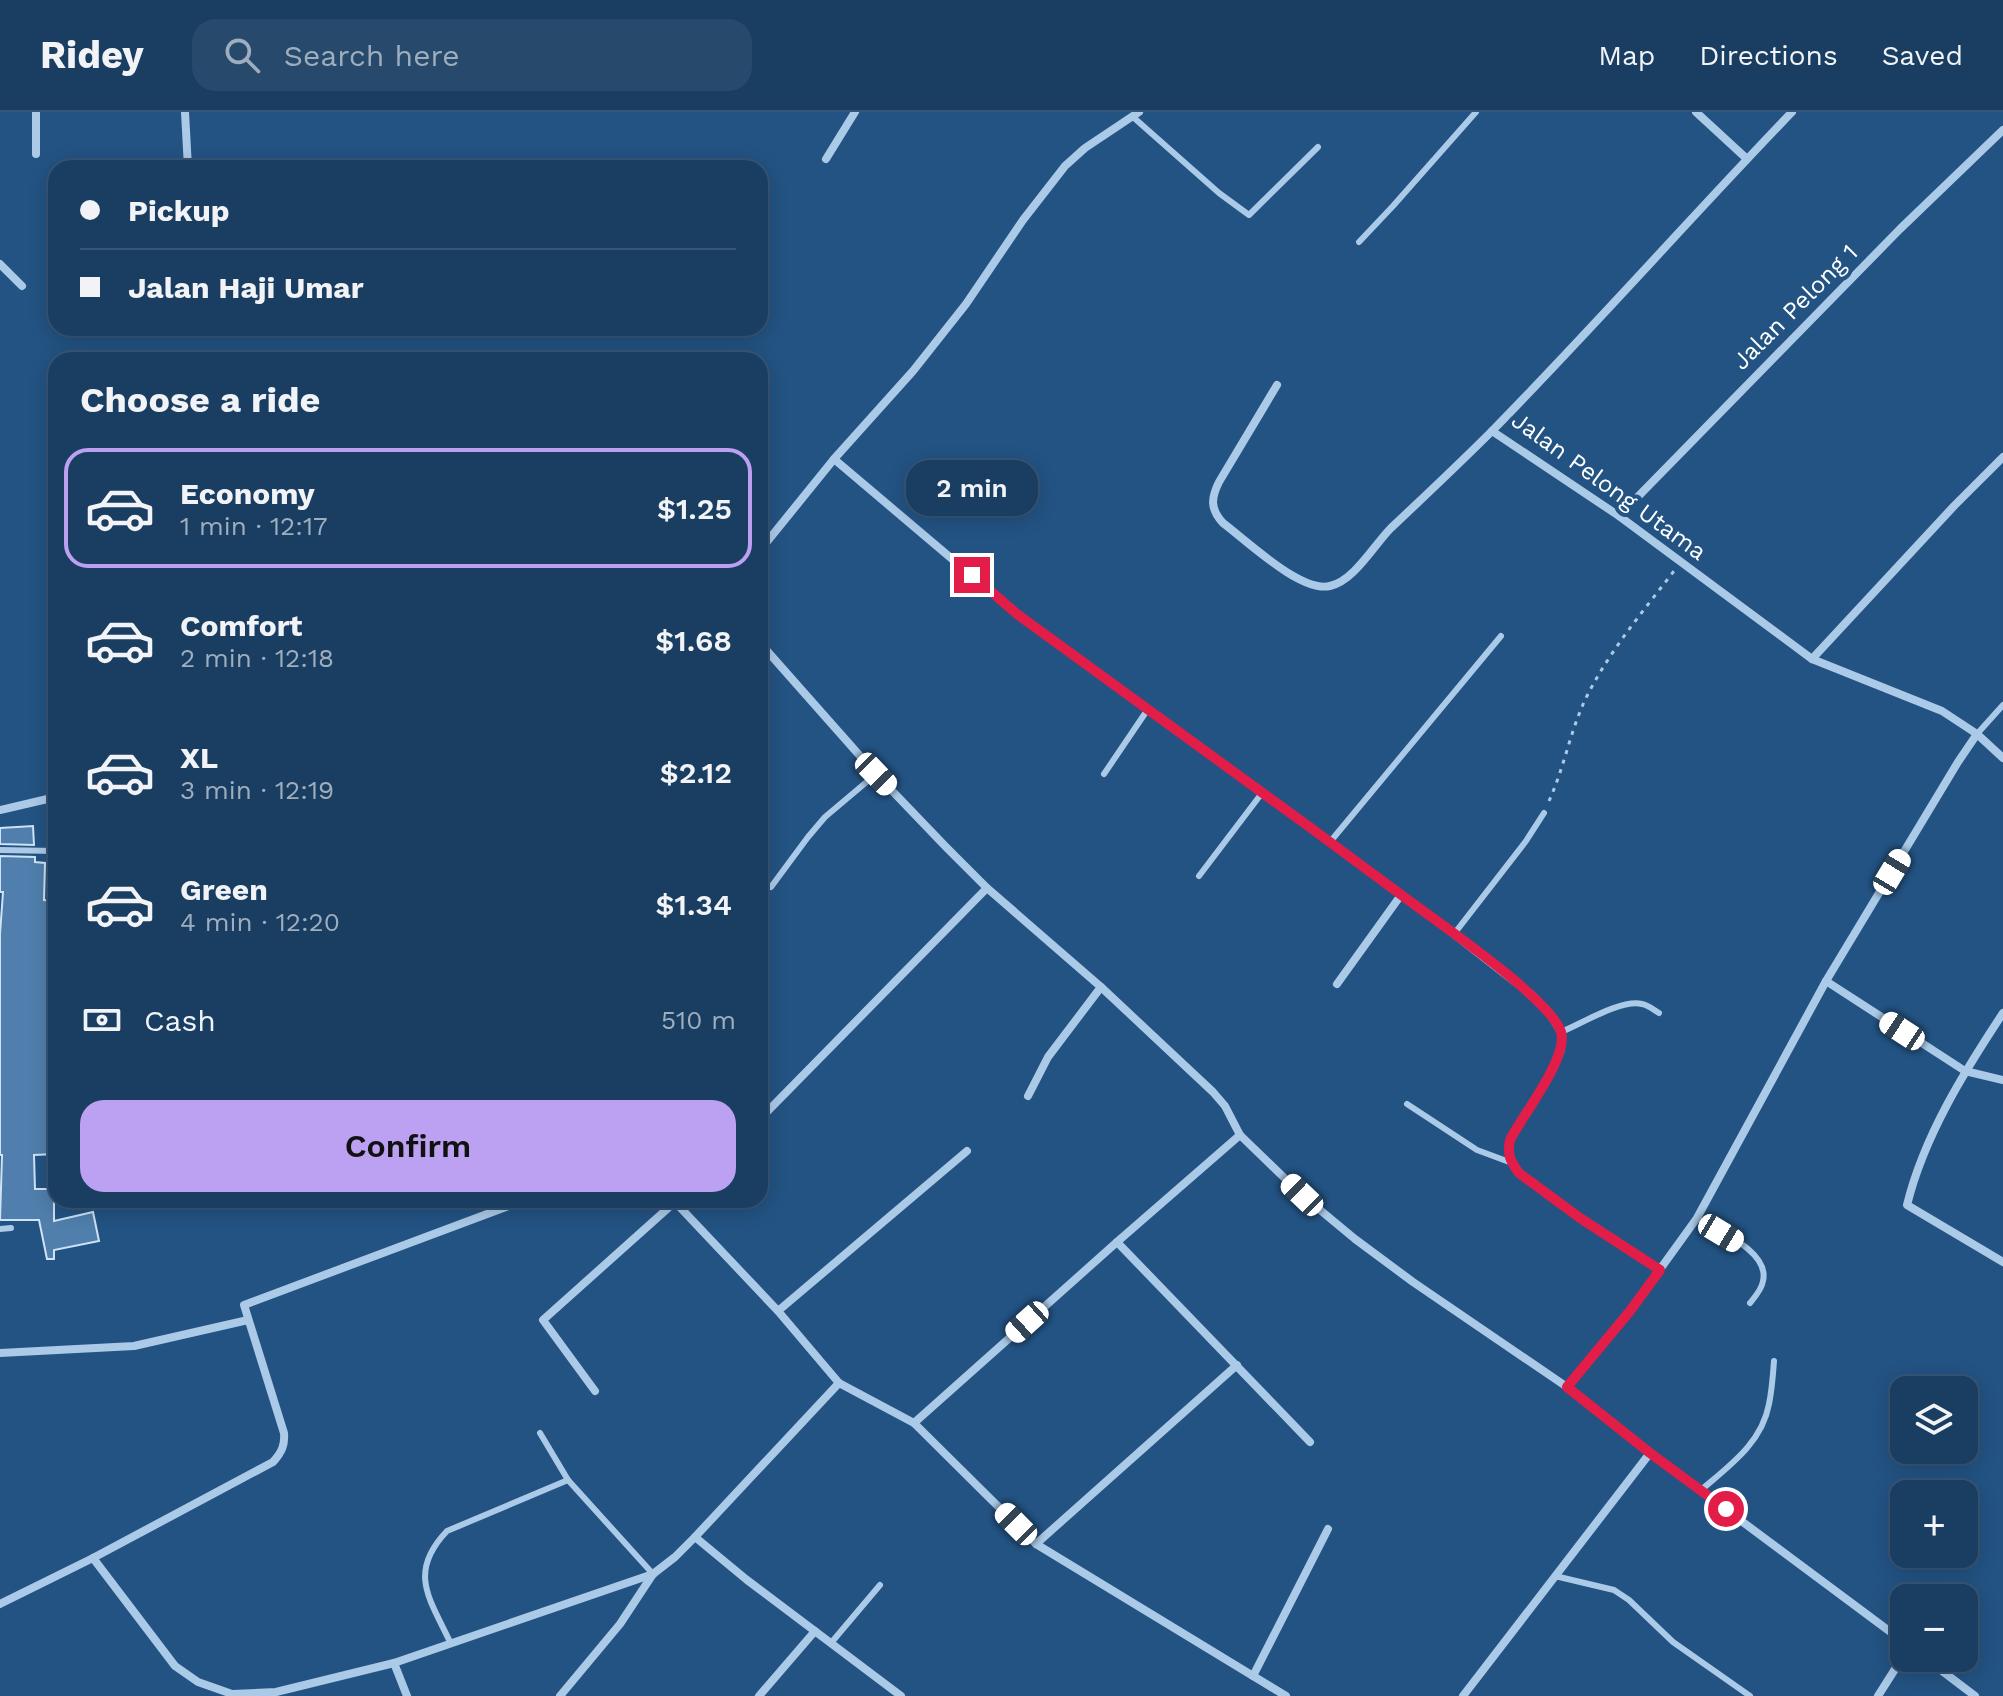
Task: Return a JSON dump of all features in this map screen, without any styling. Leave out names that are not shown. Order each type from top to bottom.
[{"type":"street","points":[[36,112],[36,154]]},
{"type":"street","points":[[185,112],[188,160]]},
{"type":"street","points":[[826,159],[855,112]]},
{"type":"street","points":[[1696,112],[1747,159],[1792,112]]},
{"type":"street","points":[[768,539],[834,459],[913,371],[966,304],[1039,198],[1065,166],[1085,148],[1136,114]]},
{"type":"street","name":"Jalan Pelong 1","points":[[1619,516],[1900,229],[2003,130]]},
{"type":"street","name":"Jalan Pelong Utama","points":[[1747,159],[1492,431],[1619,516],[1812,659],[1942,711],[1977,734],[2003,758]]},
{"type":"street","points":[[0,264],[22,286]]},
{"type":"street","points":[[1277,385],[1219,482],[1212,505],[1223,523],[1297,579],[1312,586],[1329,587],[1344,581],[1383,537],[1492,431]]},
{"type":"street","points":[[1812,659],[2003,457]]},
{"type":"street","points":[[834,459],[1017,614],[1330,842],[1532,995],[1550,1014],[1561,1032],[1561,1050],[1553,1069],[1510,1140],[1507,1152],[1512,1163],[1519,1173],[1580,1218],[1660,1270]]},
{"type":"street","points":[[768,652],[876,774],[987,888],[1101,987],[1213,1092],[1225,1106],[1240,1135],[1302,1195],[1413,1282],[1567,1387],[1650,1453],[1890,1632]]},
{"type":"street","points":[[1567,1387],[1630,1311],[1697,1218],[1826,981],[1977,734]]},
{"type":"street","points":[[0,810],[48,799]]},
{"type":"street","points":[[768,1111],[987,888]]},
{"type":"street","points":[[1337,984],[1401,895]]},
{"type":"street","points":[[1826,981],[1965,1071],[2003,1080]]},
{"type":"street","points":[[1028,1096],[1048,1057],[1101,987]]},
{"type":"street","points":[[2003,1013],[1965,1071],[1924,1151],[1907,1205],[2003,1262]]},
{"type":"street","points":[[914,1423],[1240,1135]]},
{"type":"street","points":[[778,1311],[967,1151]]},
{"type":"street","points":[[0,1604],[273,1462],[279,1455],[285,1444],[284,1433],[244,1305],[503,1208]]},
{"type":"street","points":[[595,1391],[543,1320],[668,1208]]},
{"type":"street","points":[[682,1208],[778,1311],[839,1383],[914,1423],[1036,1544],[1286,1696]]},
{"type":"street","points":[[1117,1242],[1310,1442]]},
{"type":"street","points":[[0,1353],[134,1346],[248,1320]]},
{"type":"street","points":[[1036,1544],[1237,1365]]},
{"type":"street","points":[[93,1558],[175,1666],[198,1682],[232,1694],[276,1692],[394,1663],[653,1574],[695,1537],[839,1383]]},
{"type":"street","points":[[1463,1696],[1650,1453]]},
{"type":"street","points":[[1253,1676],[1328,1529]]},
{"type":"street","points":[[695,1537],[901,1696]]},
{"type":"street","points":[[560,1696],[620,1624],[653,1574]]},
{"type":"street","points":[[759,1696],[815,1631]]},
{"type":"street","points":[[394,1663],[407,1696]]},
{"type":"street","points":[[1878,1696],[1893,1672]]},
{"type":"street","points":[[1943,1672],[1975,1696]]},
{"type":"lane","points":[[1359,242],[1476,112]]},
{"type":"lane","points":[[1136,114],[1219,193],[1249,215],[1318,147]]},
{"type":"lane","points":[[1330,842],[1501,636]]},
{"type":"lane","points":[[1977,734],[2003,705]]},
{"type":"lane","points":[[1104,774],[1148,709]]},
{"type":"lane","points":[[771,887],[825,817],[876,774]]},
{"type":"lane","points":[[1199,876],[1262,793]]},
{"type":"lane","points":[[1454,934],[1544,813]]},
{"type":"lane","points":[[0,850],[48,851]]},
{"type":"lane","points":[[1561,1032],[1631,1004],[1641,1003],[1659,1013]]},
{"type":"lane","points":[[1407,1104],[1477,1150],[1512,1163]]},
{"type":"lane","points":[[1697,1218],[1746,1247],[1762,1263],[1763,1285],[1750,1303]]},
{"type":"lane","points":[[0,1229],[11,1228]]},
{"type":"lane","points":[[1701,1490],[1750,1445],[1763,1424],[1769,1405],[1774,1361]]},
{"type":"lane","points":[[540,1433],[568,1480],[653,1574]]},
{"type":"lane","points":[[451,1644],[427,1594],[424,1576],[427,1558],[435,1543],[447,1531],[568,1480]]},
{"type":"lane","points":[[1555,1576],[1614,1590],[1629,1600],[1673,1642],[1750,1696]]},
{"type":"lane","points":[[831,1643],[880,1585]]},
{"type":"path","points":[[1544,813],[1558,782],[1588,693],[1616,647],[1681,562]]},
{"type":"building","points":[[33,826],[34,845],[0,844],[0,828]]},
{"type":"building","points":[[0,856],[35,857],[35,862],[45,863],[44,900],[48,900],[48,1154],[34,1155],[35,1189],[48,1189],[48,1208],[54,1208],[54,1221],[93,1212],[99,1241],[54,1250],[54,1259],[47,1259],[39,1220],[0,1220],[0,934],[3,892],[0,892]]},
{"type":"route","points":[[972,575],[1017,614],[1454,934],[1532,995],[1550,1014],[1561,1032],[1561,1050],[1553,1069],[1518,1124],[1507,1152],[1519,1173],[1580,1218],[1660,1270],[1567,1387],[1726,1509]]}]
